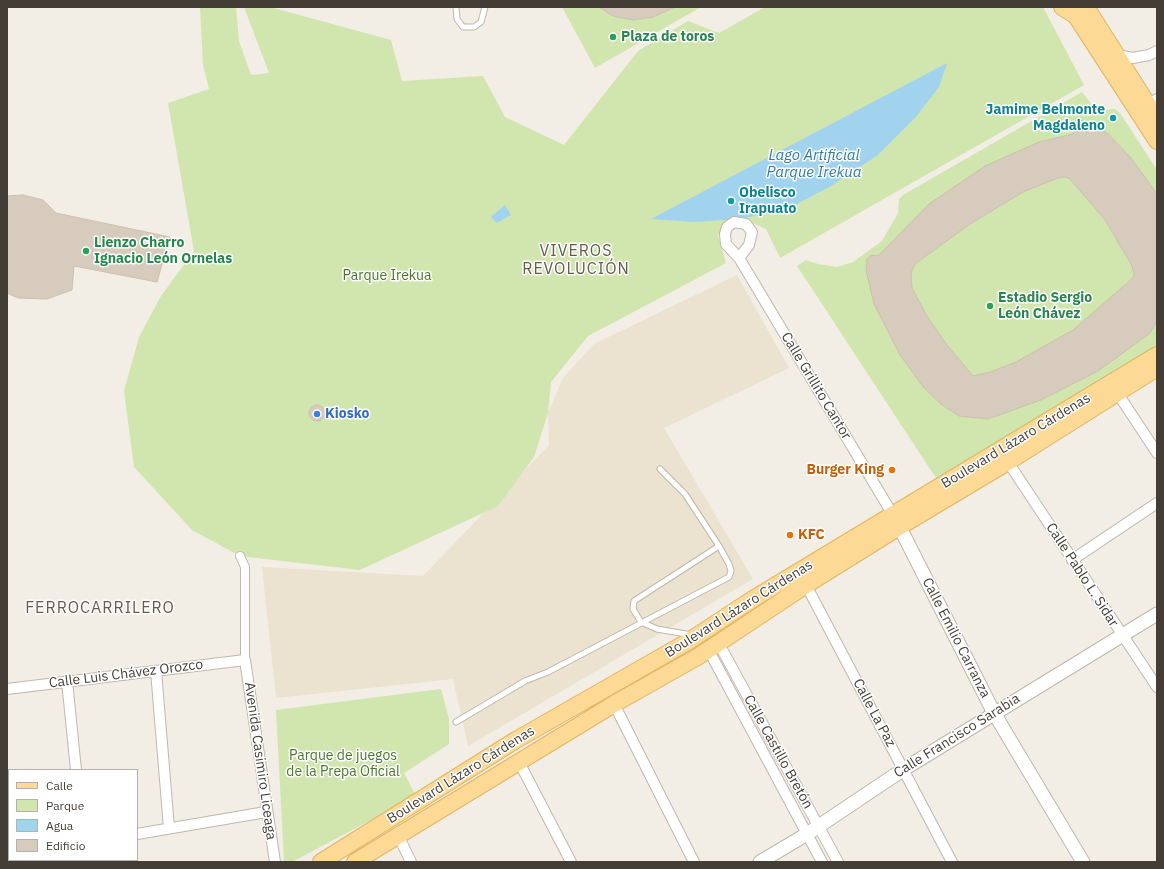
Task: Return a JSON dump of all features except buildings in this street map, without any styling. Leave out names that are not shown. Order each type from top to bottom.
[{"type":"main road","points":[[1062,7],[1076,16],[1157,141]]},
{"type":"main road","points":[[1086,7],[1117,55],[1153,102],[1157,119]]},
{"type":"main road","name":"Boulevard Lázaro Cárdenas","points":[[355,862],[614,704],[713,646],[806,585],[896,521],[1157,355]]},
{"type":"main road","name":"Boulevard Lázaro Cárdenas","points":[[321,862],[516,740],[697,636],[753,598],[1008,462],[1157,368]]},
{"type":"street","points":[[1117,55],[1133,58],[1149,55],[1157,51]]},
{"type":"street","name":"Calle Grillito Cantor","points":[[739,258],[896,521]]},
{"type":"street","points":[[1118,394],[1157,453]]},
{"type":"street","name":"Calle Pablo L. Sidar","points":[[1008,462],[1157,687]]},
{"type":"street","points":[[1072,560],[1157,503]]},
{"type":"street","name":"Calle Emilio Carranza","points":[[896,521],[994,713],[1083,862]]},
{"type":"street","points":[[240,556],[245,567],[245,660]]},
{"type":"street","name":"Calle La Paz","points":[[806,585],[952,862]]},
{"type":"street","name":"Calle Francisco Sarabia","points":[[760,862],[807,834],[904,769],[1157,614]]},
{"type":"street","name":"Calle Castillo Bretón","points":[[713,646],[819,826],[838,862]]},
{"type":"street","name":"Calle Castillo Bretón","points":[[713,646],[822,862]]},
{"type":"street","name":"Calle Luis Chávez Orozco","points":[[7,689],[245,660]]},
{"type":"street","name":"Avenida Casimiro Liceaga","points":[[245,660],[266,812],[275,862]]},
{"type":"street","points":[[156,671],[169,828]]},
{"type":"street","points":[[67,681],[76,769]]},
{"type":"street","points":[[614,704],[694,862]]},
{"type":"street","points":[[519,762],[570,862]]},
{"type":"street","points":[[138,834],[266,812]]},
{"type":"street","points":[[398,835],[412,862]]},
{"type":"lane","points":[[456,7],[457,19],[463,27],[474,27],[481,22],[485,7]]},
{"type":"lane","points":[[456,722],[525,681],[548,672],[641,622],[729,578],[731,571],[730,564],[719,546],[685,494],[660,469]]},
{"type":"lane","points":[[697,636],[657,629],[641,622],[633,609],[634,601],[719,546]]},
{"type":"shaded area","points":[[737,275],[789,368],[664,428],[753,579],[468,746],[453,679],[276,698],[262,567],[423,576],[549,445],[548,413],[563,378],[594,344]]},
{"type":"green space","name":"Parque Irekua","points":[[200,7],[236,7],[239,41],[251,75],[269,73],[244,7],[270,7],[391,40],[402,81],[483,76],[505,117],[564,145],[638,51],[688,21],[719,33],[765,7],[1043,7],[1084,85],[780,258],[766,229],[745,220],[726,222],[718,235],[726,263],[588,336],[551,382],[548,413],[534,457],[498,506],[360,570],[240,556],[192,530],[134,467],[124,391],[139,337],[161,296],[194,251],[168,103],[209,89],[203,65]]},
{"type":"green space","name":"Plaza de toros","points":[[562,7],[701,7],[595,68]]},
{"type":"green space","name":"Estadio Sergio León Chávez","points":[[1082,92],[1101,116],[1105,111],[1110,109],[1115,109],[1120,113],[1157,170],[1157,345],[1103,380],[936,478],[797,266],[806,260],[818,264],[837,267],[853,262],[882,241],[898,213],[899,199],[903,195]]},
{"type":"green space","name":"Parque de juegos de la Prepa Oficial","points":[[441,689],[449,719],[449,744],[404,773],[416,796],[292,862],[284,862],[276,710]]},
{"type":"water","name":"Lago Artificial Parque Irekua","points":[[947,63],[939,87],[915,118],[878,155],[831,186],[793,206],[741,219],[694,222],[651,219]]},
{"type":"water","points":[[505,205],[511,215],[497,223],[491,217]]},
{"type":"place","name":"Plaza de toros","points":[[613,37]]},
{"type":"place","name":"Jamime Belmonte Magdaleno","points":[[1113,118]]},
{"type":"place","name":"Obelisco Irapuato","points":[[731,201]]},
{"type":"place","name":"Lienzo Charro Ignacio León Ornelas","points":[[86,251]]},
{"type":"place","name":"Estadio Sergio León Chávez","points":[[990,306]]},
{"type":"place","name":"Kiosko","points":[[317,414]]},
{"type":"place","name":"Burger King","points":[[892,470]]},
{"type":"place","name":"KFC","points":[[790,535]]},
{"type":"district","name":"VIVEROS REVOLUCIÓN","points":[[576,260]]},
{"type":"district","name":"FERROCARRILERO","points":[[100,608]]}]
